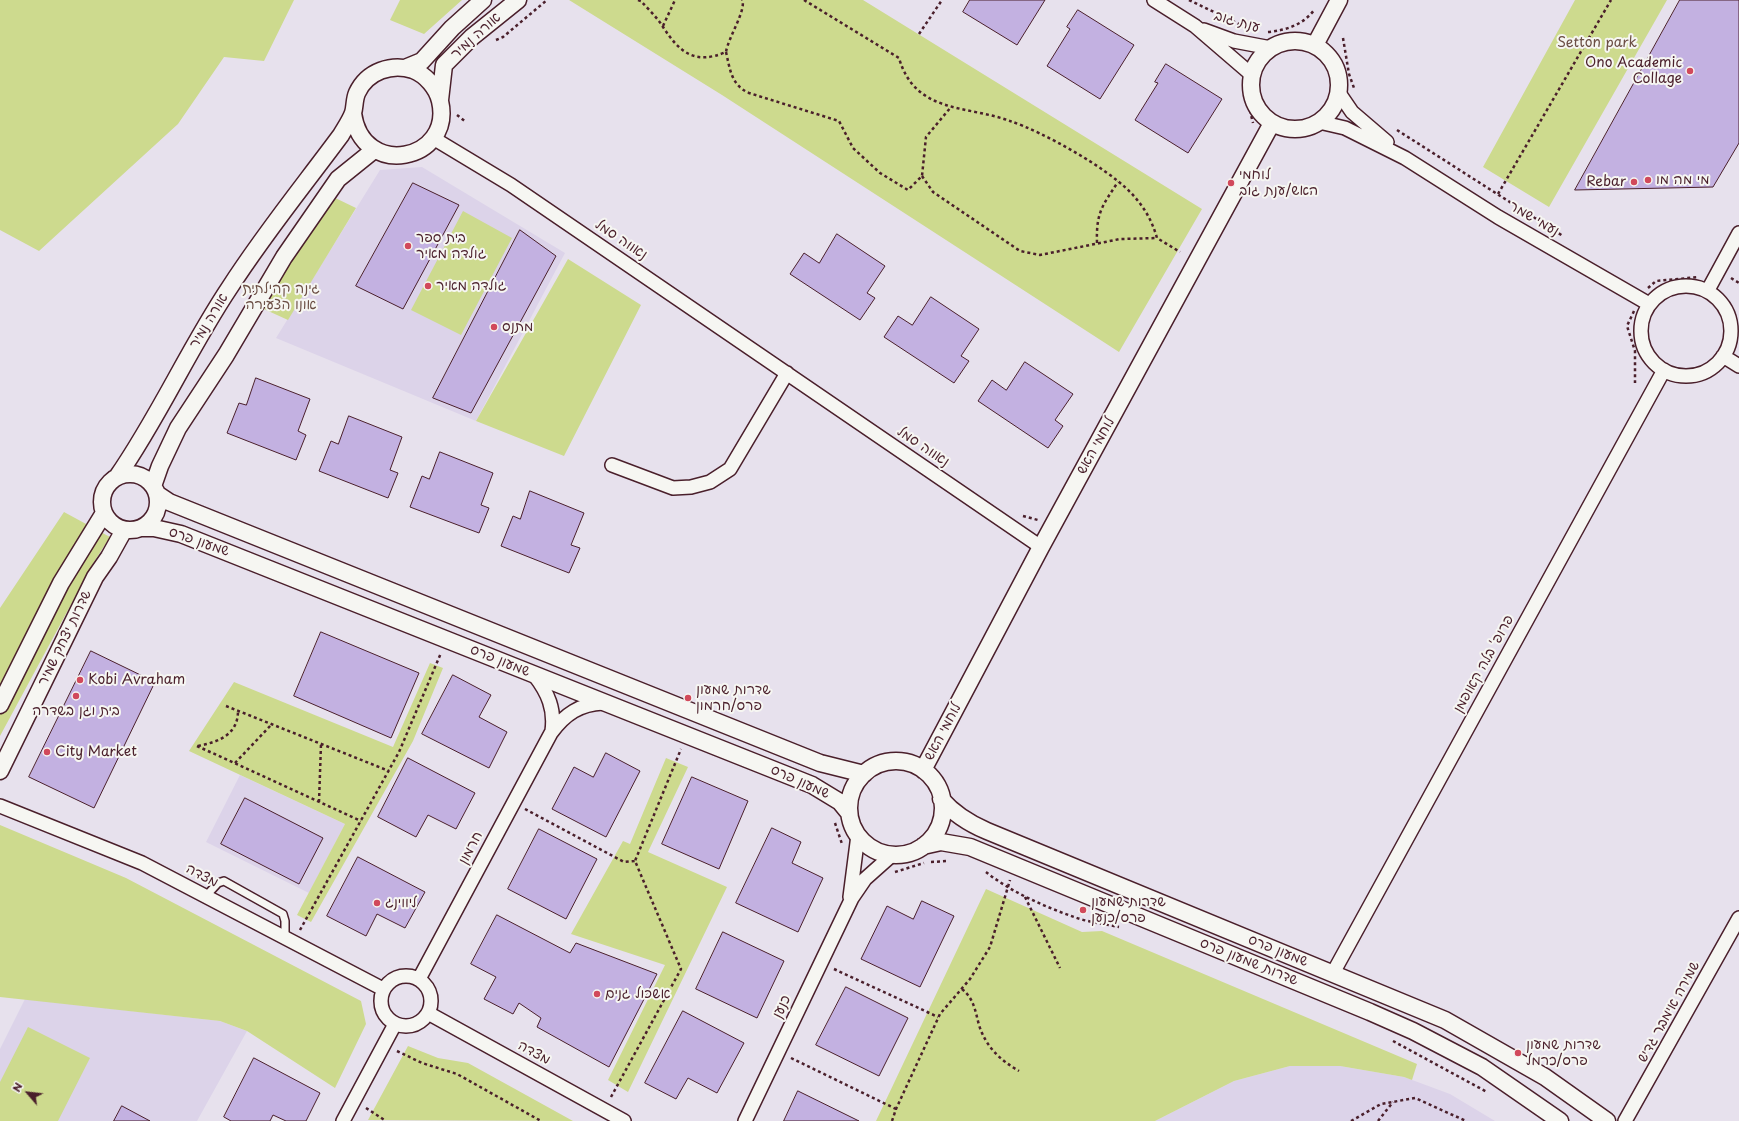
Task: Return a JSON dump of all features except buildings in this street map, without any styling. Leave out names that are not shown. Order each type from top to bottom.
[{"type":"street","name":"אורה נמיר","points":[[406,68],[422,61],[452,28],[483,0]]},
{"type":"street","name":"אורה נמיר","points":[[440,100],[444,65],[472,37],[518,0]]},
{"type":"street","name":"ענת גוב","points":[[1154,0],[1195,26],[1234,41],[1271,48]]},
{"type":"street","points":[[1315,45],[1339,0]]},
{"type":"street","name":"ענת גוב","points":[[1195,26],[1248,79]]},
{"type":"street","points":[[1292,41],[1304,41],[1315,45],[1325,52],[1333,62],[1338,74],[1338,93],[1331,111],[1319,122],[1304,129],[1294,130],[1272,123],[1257,108],[1252,98],[1251,87],[1248,79],[1262,55],[1271,48],[1292,41]]},
{"type":"street","points":[[389,68],[406,68],[417,72],[427,79],[435,89],[440,100],[442,114],[439,126],[433,138],[421,149],[406,155],[385,155],[374,150],[359,135],[354,124],[353,113],[358,91],[364,82],[373,74],[389,68]]},
{"type":"street","name":"נעמי שמר","points":[[1338,93],[1352,112],[1405,158]]},
{"type":"street","name":"אורה נמיר","points":[[117,477],[136,450],[175,379],[230,287],[341,135],[353,113]]},
{"type":"street","name":"נעמי שמר","points":[[1319,122],[1345,128],[1405,158],[1498,217],[1645,302]]},
{"type":"street","name":"לוחמי האש","points":[[923,770],[1041,547],[1272,123]]},
{"type":"street","name":"נאווה סמל","points":[[433,138],[511,185],[1041,547]]},
{"type":"street","points":[[155,490],[140,476],[124,474],[117,477],[105,489],[102,505],[104,513],[109,521],[116,527],[124,530],[142,528],[149,523],[157,510],[155,490],[160,466],[178,428],[226,355],[284,257],[338,179],[374,150]]},
{"type":"street","points":[[1708,290],[1739,233]]},
{"type":"street","points":[[1695,286],[1708,290],[1718,298],[1726,308],[1730,320],[1731,332],[1729,345],[1724,356],[1714,366],[1703,373],[1690,376],[1676,375],[1664,370],[1654,362],[1646,352],[1642,340],[1641,328],[1645,302],[1676,287],[1695,286]]},
{"type":"street","points":[[1724,356],[1739,366]]},
{"type":"street","name":"פרופ' בלה קאופמן","points":[[1333,973],[1664,370]]},
{"type":"street","points":[[612,465],[673,488],[691,487],[710,482],[730,470],[787,373]]},
{"type":"street","name":"שמעון פרס","points":[[155,490],[168,502],[820,763],[864,774]]},
{"type":"street","name":"שדרות יצחק שמיר","points":[[0,705],[61,583],[104,513]]},
{"type":"street","name":"שמעון פרס","points":[[142,528],[154,528],[181,534],[812,785],[840,802],[849,813]]},
{"type":"street","name":"שדרות יצחק שמיר","points":[[0,771],[95,577],[109,557],[124,530]]},
{"type":"street","name":"חרמון","points":[[535,676],[546,692],[552,707],[554,718],[551,733]]},
{"type":"street","name":"חרמון","points":[[420,979],[551,733],[559,722],[582,706],[603,703]]},
{"type":"street","points":[[898,761],[910,763],[923,770],[937,787],[942,799],[941,820],[932,837],[923,846],[911,853],[884,854],[872,848],[858,835],[854,829],[849,813],[852,792],[864,774],[885,762],[898,761]]},
{"type":"street","name":"שמעון פרס","points":[[942,799],[952,811],[981,829],[1445,1020],[1545,1077],[1607,1121]]},
{"type":"street","name":"מצדה","points":[[0,806],[142,863],[383,989]]},
{"type":"street","name":"כנען","points":[[848,907],[858,835]]},
{"type":"street","name":"שדרות שמעון פרס","points":[[923,846],[941,842],[954,843],[970,847],[1413,1031],[1482,1067],[1528,1097],[1560,1121]]},
{"type":"street","name":"כנען","points":[[745,1121],[848,907],[865,880],[892,854]]},
{"type":"street","name":"שמירה אימבר גדיש","points":[[1625,1121],[1739,918]]},
{"type":"street","points":[[403,975],[420,979],[425,984],[431,998],[428,1013],[417,1023],[403,1026],[395,1024],[384,1013],[381,1005],[383,989],[388,983],[403,975]]},
{"type":"street","name":"מצדה","points":[[428,1013],[624,1121]]},
{"type":"street","points":[[343,1121],[395,1024]]},
{"type":"street","points":[[1528,1097],[1546,1121]]},
{"type":"lane","points":[[206,896],[218,883],[224,881],[283,914],[289,940]]},
{"type":"path","points":[[490,43],[502,37],[547,0]]},
{"type":"path","points":[[640,0],[663,26],[671,41],[681,50],[704,58],[726,52]]},
{"type":"path","points":[[663,26],[675,0]]},
{"type":"path","points":[[742,0],[743,11],[732,32],[726,52],[730,69],[740,89],[839,121],[853,148],[880,173],[908,190],[922,176],[926,137],[951,107]]},
{"type":"path","points":[[804,0],[898,58],[902,71],[911,84],[933,100],[964,111],[994,116],[1021,125],[1070,150],[1118,182],[1129,191],[1144,209],[1153,224],[1157,238]]},
{"type":"path","points":[[919,34],[942,0]]},
{"type":"path","points":[[1190,0],[1249,29]]},
{"type":"path","points":[[1498,194],[1611,0]]},
{"type":"path","points":[[1261,31],[1282,30],[1300,23],[1308,17]]},
{"type":"path","points":[[1343,38],[1349,74],[1357,94]]},
{"type":"path","points":[[1248,79],[1255,129]]},
{"type":"path","points":[[455,114],[466,122]]},
{"type":"path","points":[[1391,126],[1565,238]]},
{"type":"path","points":[[922,176],[933,192],[1020,251],[1040,255],[1120,239],[1157,238],[1180,252]]},
{"type":"path","points":[[1097,243],[1096,226],[1099,212],[1118,182]]},
{"type":"path","points":[[1635,383],[1635,351],[1627,326],[1645,302],[1650,285],[1656,281],[1700,277],[1706,274]]},
{"type":"path","points":[[1644,284],[1650,285]]},
{"type":"path","points":[[1021,516],[1040,520]]},
{"type":"path","points":[[289,940],[361,822],[399,752],[446,639]]},
{"type":"path","points":[[226,706],[389,771]]},
{"type":"path","points":[[238,711],[238,719],[228,736],[215,742],[198,746],[361,822]]},
{"type":"path","points":[[235,763],[272,724]]},
{"type":"path","points":[[604,1110],[681,969],[635,861],[686,735]]},
{"type":"path","points":[[319,802],[321,744]]},
{"type":"path","points":[[514,803],[624,862],[635,861]]},
{"type":"path","points":[[892,1121],[896,1108],[938,1017],[970,979],[990,947],[1014,865]]},
{"type":"path","points":[[1026,897],[1060,968]]},
{"type":"path","points":[[821,963],[938,1017]]},
{"type":"path","points":[[962,989],[969,995],[974,1004],[984,1038],[995,1054],[1005,1063],[1019,1071]]},
{"type":"path","points":[[384,1045],[422,1063],[457,1074],[542,1121]]},
{"type":"path","points":[[778,1052],[896,1108]]},
{"type":"path","points":[[1351,1121],[1380,1104],[1415,1098],[1466,1121]]},
{"type":"path","points":[[354,1099],[386,1121]]},
{"type":"path","points":[[1378,1121],[1393,1102]]},
{"type":"shaded area","name":"גולדה מאיר","points":[[422,167],[565,253],[476,421],[276,338],[380,170]]},
{"type":"shaded area","points":[[240,775],[345,824],[309,893],[206,842]]},
{"type":"shaded area","points":[[25,999],[220,1021],[247,1031],[197,1121],[0,1121],[0,1049]]},
{"type":"shaded area","points":[[1290,1066],[1340,1066],[1404,1077],[1450,1094],[1495,1121],[1155,1121],[1234,1081]]},
{"type":"green space","points":[[0,0],[294,0],[264,61],[224,57],[178,124],[39,251],[0,230]]},
{"type":"green space","points":[[400,0],[462,0],[424,34],[390,20]]},
{"type":"green space","points":[[569,0],[863,0],[1202,209],[1119,352],[722,95]]},
{"type":"green space","name":"Setton park","points":[[1575,0],[1667,0],[1549,207],[1483,167]]},
{"type":"green space","name":"גינה קהילתית אונו הצעירה","points":[[327,194],[356,208],[288,320],[255,305]]},
{"type":"green space","points":[[463,211],[512,238],[461,335],[411,310]]},
{"type":"green space","points":[[568,259],[641,305],[564,456],[476,421]]},
{"type":"green space","points":[[64,512],[110,537],[94,562],[0,736],[0,608]]},
{"type":"green space","points":[[430,663],[443,668],[413,741],[311,922],[297,915],[345,824],[189,751],[234,682],[393,747]]},
{"type":"green space","points":[[666,758],[688,767],[648,852],[727,887],[628,1092],[608,1080],[665,965],[571,934],[623,841],[630,844]]},
{"type":"green space","points":[[0,825],[126,878],[361,1001],[366,1024],[335,1088],[247,1031],[220,1021],[0,997]]},
{"type":"green space","points":[[986,889],[1082,932],[1102,931],[1417,1064],[1412,1080],[1404,1077],[1340,1066],[1290,1066],[1234,1081],[1155,1121],[876,1121]]},
{"type":"green space","points":[[28,1027],[90,1058],[58,1121],[0,1121],[0,1082]]},
{"type":"green space","points":[[408,1046],[438,1058],[468,1063],[573,1121],[368,1120]]},
{"type":"place","name":"Ono Academic Collage","points":[[1690,71]]},
{"type":"place","name":"מי מה מו","points":[[1648,180]]},
{"type":"place","name":"Rebar","points":[[1634,182]]},
{"type":"place","name":"לוחמי האש/ענת גוב","points":[[1231,183]]},
{"type":"place","name":"בית ספר גולדה מאיר","points":[[408,246]]},
{"type":"place","name":"גולדה מאיר","points":[[428,286]]},
{"type":"place","name":"מתנס","points":[[494,327]]},
{"type":"place","name":"Kobi Avraham","points":[[80,680]]},
{"type":"place","name":"בית וגן בשדרה","points":[[76,696]]},
{"type":"place","name":"שדרות שמעון פרס/חרמון","points":[[688,698]]},
{"type":"place","name":"City Market","points":[[47,752]]},
{"type":"place","name":"ליווינג","points":[[377,903]]},
{"type":"place","name":"שדרות שמעון פרס/כנען","points":[[1083,910]]},
{"type":"place","name":"אשכול גנים","points":[[597,994]]},
{"type":"place","name":"שדרות שמעון פרס/כרמל","points":[[1518,1053]]}]
